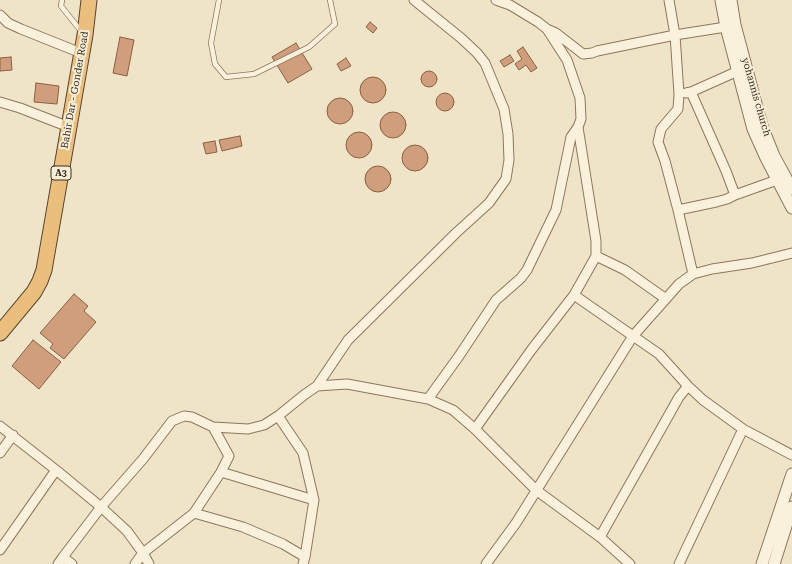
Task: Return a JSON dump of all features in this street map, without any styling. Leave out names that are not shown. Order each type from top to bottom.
[{"type":"highway","name":"Bahir Dar - Gonder Road","points":[[1,330],[34,292],[44,270],[85,35],[89,0]]},
{"type":"street","points":[[72,564],[61,561],[101,507],[143,459],[172,421],[184,416],[192,417],[213,427],[248,429],[264,426],[278,416],[317,386],[348,340],[456,233],[489,203],[506,179],[509,160],[508,134],[504,109],[485,63],[461,38],[414,0]]},
{"type":"street","points":[[496,0],[510,5],[527,15],[547,29],[556,33],[583,54],[675,34],[731,26]]},
{"type":"street","points":[[669,0],[675,34],[679,94],[678,109],[661,129],[658,142],[665,161],[678,210],[693,274]]},
{"type":"street","points":[[721,0],[731,26],[743,70],[753,129],[792,208]]},
{"type":"street","points":[[730,0],[731,26]]},
{"type":"street","points":[[0,15],[8,23],[81,53]]},
{"type":"street","points":[[428,399],[459,356],[496,300],[521,278],[527,270],[556,210],[570,137],[578,127],[581,119],[580,98],[567,60],[547,29]]},
{"type":"street","points":[[679,94],[691,92],[743,70]]},
{"type":"street","name":"yohannis church","points":[[743,70],[774,156],[792,189]]},
{"type":"street","points":[[691,92],[735,195]]},
{"type":"street","points":[[0,102],[20,108],[69,128]]},
{"type":"street","points":[[475,429],[532,349],[574,295],[596,256],[596,241],[578,127]]},
{"type":"street","points":[[678,210],[727,199],[777,180]]},
{"type":"street","points":[[486,564],[516,524],[633,336],[679,284],[693,274],[712,269],[752,263],[792,253]]},
{"type":"street","points":[[596,256],[625,270],[666,299]]},
{"type":"street","points":[[574,295],[659,354],[703,400],[743,429],[792,454]]},
{"type":"street","points":[[317,386],[347,384],[428,399],[453,410],[475,429],[536,490],[600,537],[630,564]]},
{"type":"street","points":[[600,537],[679,397],[688,386]]},
{"type":"street","points":[[194,513],[243,527],[283,544],[304,560],[314,500],[303,453],[278,416]]},
{"type":"street","points":[[0,426],[101,507],[127,531],[149,564]]},
{"type":"street","points":[[135,564],[143,553],[194,513],[221,472],[229,456],[213,427]]},
{"type":"street","points":[[679,564],[743,429]]},
{"type":"street","points":[[0,453],[13,436]]},
{"type":"street","points":[[0,550],[56,470]]},
{"type":"street","points":[[221,472],[314,500]]},
{"type":"street","points":[[762,564],[792,474]]},
{"type":"street","points":[[774,564],[792,507]]},
{"type":"lane","points":[[62,0],[61,6],[85,35]]},
{"type":"lane","points":[[219,0],[211,43],[215,64],[226,77],[254,74],[309,47],[335,24],[330,0]]},
{"type":"building","points":[[370,22],[377,28],[373,33],[366,27]]},
{"type":"building","points":[[120,37],[134,40],[127,76],[113,73]]},
{"type":"building","points":[[296,43],[312,69],[288,83],[272,57]]},
{"type":"building","points":[[523,47],[537,68],[531,72],[526,65],[519,70],[515,64],[522,59],[517,51]]},
{"type":"building","points":[[510,55],[514,61],[504,67],[500,61]]},
{"type":"building","points":[[11,57],[12,70],[0,71],[0,58]]},
{"type":"building","points":[[346,58],[351,66],[341,71],[337,64]]},
{"type":"building","points":[[426,71],[432,71],[437,76],[435,85],[432,87],[426,87],[421,82],[421,76]]},
{"type":"building","points":[[373,77],[382,81],[386,90],[382,99],[373,103],[364,99],[360,90],[364,81]]},
{"type":"building","points":[[36,83],[59,86],[57,104],[34,102]]},
{"type":"building","points":[[445,93],[451,96],[454,102],[451,108],[445,111],[439,108],[436,102],[439,96]]},
{"type":"building","points":[[340,98],[349,102],[353,111],[349,120],[340,124],[331,120],[327,111],[331,102]]},
{"type":"building","points":[[393,112],[402,116],[406,125],[402,134],[393,138],[384,134],[380,125],[384,116]]},
{"type":"building","points":[[359,132],[368,136],[372,145],[368,154],[359,158],[350,154],[346,145],[350,136]]},
{"type":"building","points":[[240,136],[242,146],[222,151],[219,140]]},
{"type":"building","points":[[215,141],[217,152],[206,154],[203,143]]},
{"type":"building","points":[[415,145],[424,149],[428,158],[424,167],[415,171],[406,167],[402,158],[406,149]]},
{"type":"building","points":[[378,166],[387,170],[391,179],[387,188],[378,192],[369,188],[365,179],[369,170]]},
{"type":"building","points":[[74,294],[88,306],[84,311],[96,322],[64,359],[50,348],[53,344],[40,333]]},
{"type":"building","points":[[33,340],[61,362],[39,389],[12,366]]}]
